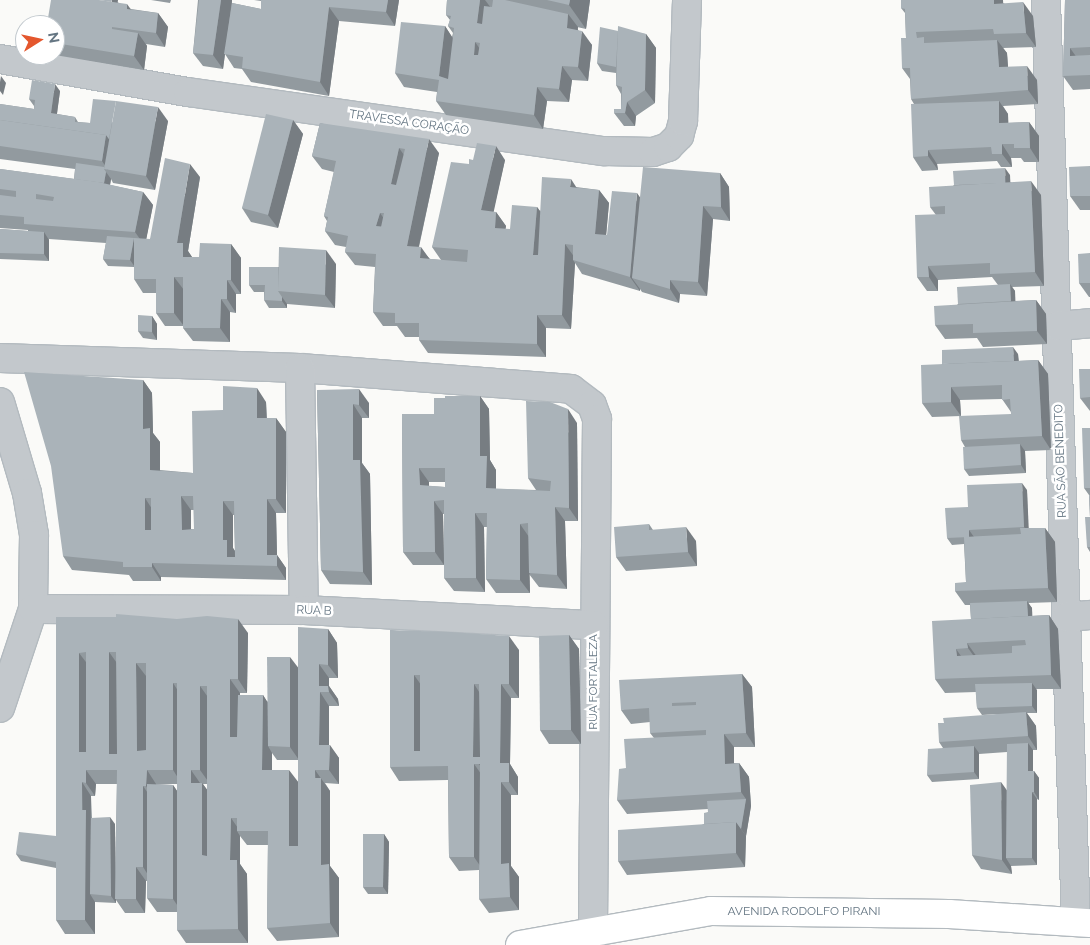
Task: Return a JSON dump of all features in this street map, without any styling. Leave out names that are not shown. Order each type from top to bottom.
[{"type":"main road","name":"AVENIDA RODOLFO PIRANI","points":[[520,945],[591,939],[711,911],[949,914],[1083,922]]},
{"type":"street","name":"TRAVESSA CORAÇÃO","points":[[0,59],[188,92],[605,151],[653,152],[668,147],[679,136],[683,121],[688,0]]},
{"type":"street","name":"RUA SÃO BENEDITO","points":[[1046,0],[1058,326],[1057,364],[1078,616],[1083,922]]},
{"type":"street","points":[[1058,326],[1090,323]]},
{"type":"street","points":[[0,358],[300,368],[304,610]]},
{"type":"street","name":"RUA FORTALEZA","points":[[300,368],[571,389],[592,405],[597,419],[591,939]]},
{"type":"street","points":[[0,402],[27,493],[34,535],[33,609],[0,708]]},
{"type":"street","name":"RUA B","points":[[33,609],[304,610],[594,625]]},
{"type":"building","points":[[51,0],[99,0],[127,4],[127,9],[158,13],[156,33],[112,27],[112,29],[138,33],[134,56],[65,45],[65,15],[48,15]]},
{"type":"building","points":[[199,0],[221,0],[213,55],[193,53]]},
{"type":"building","points":[[261,0],[388,0],[386,12],[329,7],[320,82],[242,68],[243,57],[224,54],[232,3],[261,9]]},
{"type":"building","points":[[447,0],[480,0],[477,23],[482,24],[484,6],[492,7],[493,0],[505,0],[568,14],[567,28],[582,31],[578,67],[562,66],[559,89],[537,87],[534,115],[436,101],[439,80],[395,73],[401,22],[445,26],[439,76],[448,79],[454,28],[448,26],[451,16],[446,15]],"holes":[[[475,42],[480,43],[478,55],[474,55]]]},
{"type":"building","points":[[547,0],[570,0],[569,5]]},
{"type":"building","points":[[901,0],[994,0],[994,4],[1023,2],[1026,33],[994,34],[993,29],[916,32],[917,38],[924,37],[924,43],[997,40],[999,67],[1027,66],[1028,90],[911,99],[910,68],[902,68],[901,38],[906,38],[905,9],[901,8]]},
{"type":"building","points":[[1065,0],[1090,0],[1090,47],[1070,48],[1070,56],[1090,55],[1090,75],[1063,76]]},
{"type":"building","points":[[618,26],[646,34],[645,90],[627,102],[625,113],[614,113],[614,109],[621,109],[622,87],[616,85]]},
{"type":"building","points":[[600,27],[618,31],[616,67],[597,63]]},
{"type":"building","points":[[32,80],[55,84],[51,113],[75,117],[75,122],[90,123],[93,99],[116,101],[109,139],[106,135],[0,120],[0,104],[34,109],[35,100],[29,99]]},
{"type":"building","points":[[116,101],[158,107],[146,176],[104,169]]},
{"type":"building","points":[[999,101],[999,123],[1029,122],[1030,148],[1014,148],[1014,144],[1002,144],[1002,154],[992,154],[991,147],[928,150],[928,156],[913,157],[911,104]]},
{"type":"building","points":[[266,114],[293,120],[268,215],[242,208]]},
{"type":"building","points":[[0,120],[106,135],[102,161],[0,146]]},
{"type":"building","points":[[320,123],[429,139],[407,246],[421,247],[420,258],[467,262],[468,250],[432,247],[451,162],[469,164],[469,159],[473,160],[477,143],[496,146],[481,210],[496,212],[495,228],[510,229],[512,205],[537,207],[533,255],[538,255],[542,177],[571,179],[570,187],[599,190],[595,234],[607,235],[612,191],[637,193],[630,277],[573,260],[573,245],[565,244],[562,315],[537,315],[537,344],[419,340],[419,323],[395,323],[395,313],[373,312],[376,254],[345,252],[348,236],[325,231],[328,217],[324,216],[336,161],[312,156]],"holes":[[[399,148],[405,149],[396,185],[391,184]],[[380,213],[384,213],[381,227],[376,226]]]},
{"type":"building","points":[[165,158],[190,164],[177,243],[183,243],[183,257],[199,257],[200,243],[231,244],[231,280],[227,280],[227,299],[221,299],[220,328],[183,328],[183,277],[174,277],[174,313],[156,313],[156,279],[134,279],[134,238],[150,239]]},
{"type":"building","points":[[76,163],[104,167],[106,172],[104,183],[74,179]]},
{"type":"building","points":[[1090,166],[1090,196],[1070,196],[1069,167]]},
{"type":"building","points":[[643,167],[720,173],[721,207],[703,206],[698,282],[670,280],[670,289],[632,278]]},
{"type":"building","points":[[1005,168],[1005,183],[954,185],[953,171]]},
{"type":"building","points":[[0,169],[98,182],[143,192],[135,232],[24,224],[24,217],[0,215],[0,195],[16,197],[16,191],[0,189]],"holes":[[[36,194],[54,197],[53,201],[36,199]]]},
{"type":"building","points":[[1031,181],[1035,272],[990,274],[990,263],[928,266],[929,277],[917,277],[915,215],[945,214],[945,206],[930,207],[929,187]]},
{"type":"building","points":[[0,229],[44,232],[44,254],[0,253]]},
{"type":"building","points":[[107,236],[134,238],[130,260],[103,259]]},
{"type":"building","points":[[279,247],[326,250],[325,295],[278,291]]},
{"type":"building","points":[[1090,253],[1090,283],[1079,283],[1078,254]]},
{"type":"building","points":[[249,267],[278,267],[278,291],[282,301],[264,300],[265,285],[249,285]]},
{"type":"building","points":[[1010,284],[1011,301],[958,304],[957,287]]},
{"type":"building","points":[[1036,300],[1037,331],[973,333],[973,324],[935,325],[934,306]]},
{"type":"building","points":[[138,315],[152,316],[152,332],[138,331]]},
{"type":"building","points":[[1013,347],[1014,361],[942,364],[942,350]]},
{"type":"building","points":[[1038,360],[1042,436],[961,440],[959,416],[1011,414],[1010,399],[1002,400],[1002,385],[951,387],[951,402],[922,403],[921,365]]},
{"type":"building","points":[[1079,369],[1090,369],[1090,397],[1080,398]]},
{"type":"building","points":[[24,372],[143,380],[143,429],[150,428],[150,470],[193,473],[192,411],[223,410],[223,386],[257,388],[257,418],[276,418],[276,499],[267,499],[267,555],[277,555],[277,566],[152,563],[152,567],[123,567],[123,562],[63,556],[51,466]],"holes":[[[181,496],[193,496],[194,529],[182,530]],[[145,498],[151,498],[151,530],[145,530]],[[223,501],[234,501],[235,557],[227,557],[227,540],[223,540]]]},
{"type":"building","points":[[359,389],[359,405],[353,404],[353,460],[360,460],[363,572],[321,570],[317,390]]},
{"type":"building","points":[[445,396],[480,396],[480,456],[487,456],[486,488],[550,491],[551,481],[528,478],[526,401],[550,402],[568,409],[569,508],[555,507],[557,575],[529,573],[528,523],[520,524],[520,580],[486,579],[487,513],[475,513],[476,578],[444,578],[444,500],[434,501],[435,552],[403,552],[402,414],[434,414],[434,398],[445,398]],"holes":[[[419,468],[445,468],[445,487],[420,485]]]},
{"type":"building","points":[[1082,428],[1090,428],[1090,488],[1084,488]]},
{"type":"building","points":[[1020,444],[1021,465],[964,469],[963,447]]},
{"type":"building","points":[[1022,483],[1024,527],[969,530],[969,537],[947,538],[945,508],[968,507],[967,485]]},
{"type":"building","points":[[1085,517],[1090,517],[1090,547],[1087,547]]},
{"type":"building","points":[[649,524],[649,530],[686,527],[688,552],[616,557],[614,527]]},
{"type":"building","points":[[1020,528],[1045,528],[1048,588],[955,591],[955,583],[966,582],[964,537],[1021,534]]},
{"type":"building","points":[[1027,601],[1028,616],[971,619],[970,603]]},
{"type":"building","points":[[116,614],[177,619],[207,616],[238,619],[238,679],[230,679],[230,737],[237,737],[238,695],[263,695],[262,770],[289,770],[289,846],[298,846],[298,627],[328,629],[328,665],[319,664],[319,686],[328,686],[329,692],[320,692],[319,745],[330,745],[329,770],[315,770],[315,778],[321,778],[321,865],[329,864],[330,923],[267,928],[268,831],[237,831],[237,818],[231,818],[230,860],[237,860],[238,929],[177,930],[177,683],[173,683],[173,770],[147,770],[146,786],[143,786],[143,867],[136,867],[136,899],[115,899],[117,770],[86,770],[86,783],[82,782],[82,810],[86,810],[85,920],[56,920],[56,617],[116,617]],"holes":[[[86,652],[86,752],[79,752],[79,653]],[[109,652],[116,652],[117,754],[109,754]],[[136,663],[146,663],[146,750],[137,751]],[[200,686],[207,686],[207,856],[202,855],[202,783],[191,783],[191,770],[200,770]]]},
{"type":"building","points":[[1049,615],[1051,675],[935,679],[932,621]],"holes":[[[1025,640],[1026,645],[1012,646],[1012,653],[957,656],[956,649],[968,648],[967,643]]]},
{"type":"building","points":[[390,630],[509,636],[509,684],[501,684],[500,763],[509,763],[509,782],[501,782],[501,864],[509,863],[510,897],[479,899],[480,764],[474,764],[474,857],[449,857],[448,766],[390,767]],"holes":[[[414,675],[420,675],[420,751],[414,751]],[[474,684],[479,684],[480,757],[473,757]]]},
{"type":"building","points":[[569,635],[571,730],[540,730],[539,636]]},
{"type":"building","points":[[267,657],[290,657],[290,747],[268,746]]},
{"type":"building","points":[[742,674],[746,733],[724,734],[725,764],[739,763],[741,792],[617,800],[619,769],[626,768],[624,739],[706,735],[706,730],[650,733],[649,708],[621,710],[619,680]],"holes":[[[696,702],[696,705],[672,706],[672,703]]]},
{"type":"building","points":[[1032,683],[1032,706],[977,708],[975,684]]},
{"type":"building","points":[[1026,712],[1028,736],[939,742],[938,723],[944,723],[943,718]]},
{"type":"building","points":[[1028,743],[1028,771],[1034,771],[1034,792],[1032,792],[1032,858],[1006,858],[1007,744]]},
{"type":"building","points":[[974,746],[974,772],[927,775],[928,749]]},
{"type":"building","points":[[1001,782],[1002,860],[972,855],[970,785]]},
{"type":"building","points":[[147,784],[173,785],[173,899],[147,898]]},
{"type":"building","points":[[746,799],[741,829],[736,822],[704,824],[704,813],[708,812],[707,801]]},
{"type":"building","points":[[110,817],[111,896],[90,894],[91,818]]},
{"type":"building","points":[[736,822],[736,853],[618,861],[618,830]]},
{"type":"building","points":[[19,832],[56,836],[56,862],[16,854]]},
{"type":"building","points":[[363,834],[384,834],[383,887],[363,887]]}]
